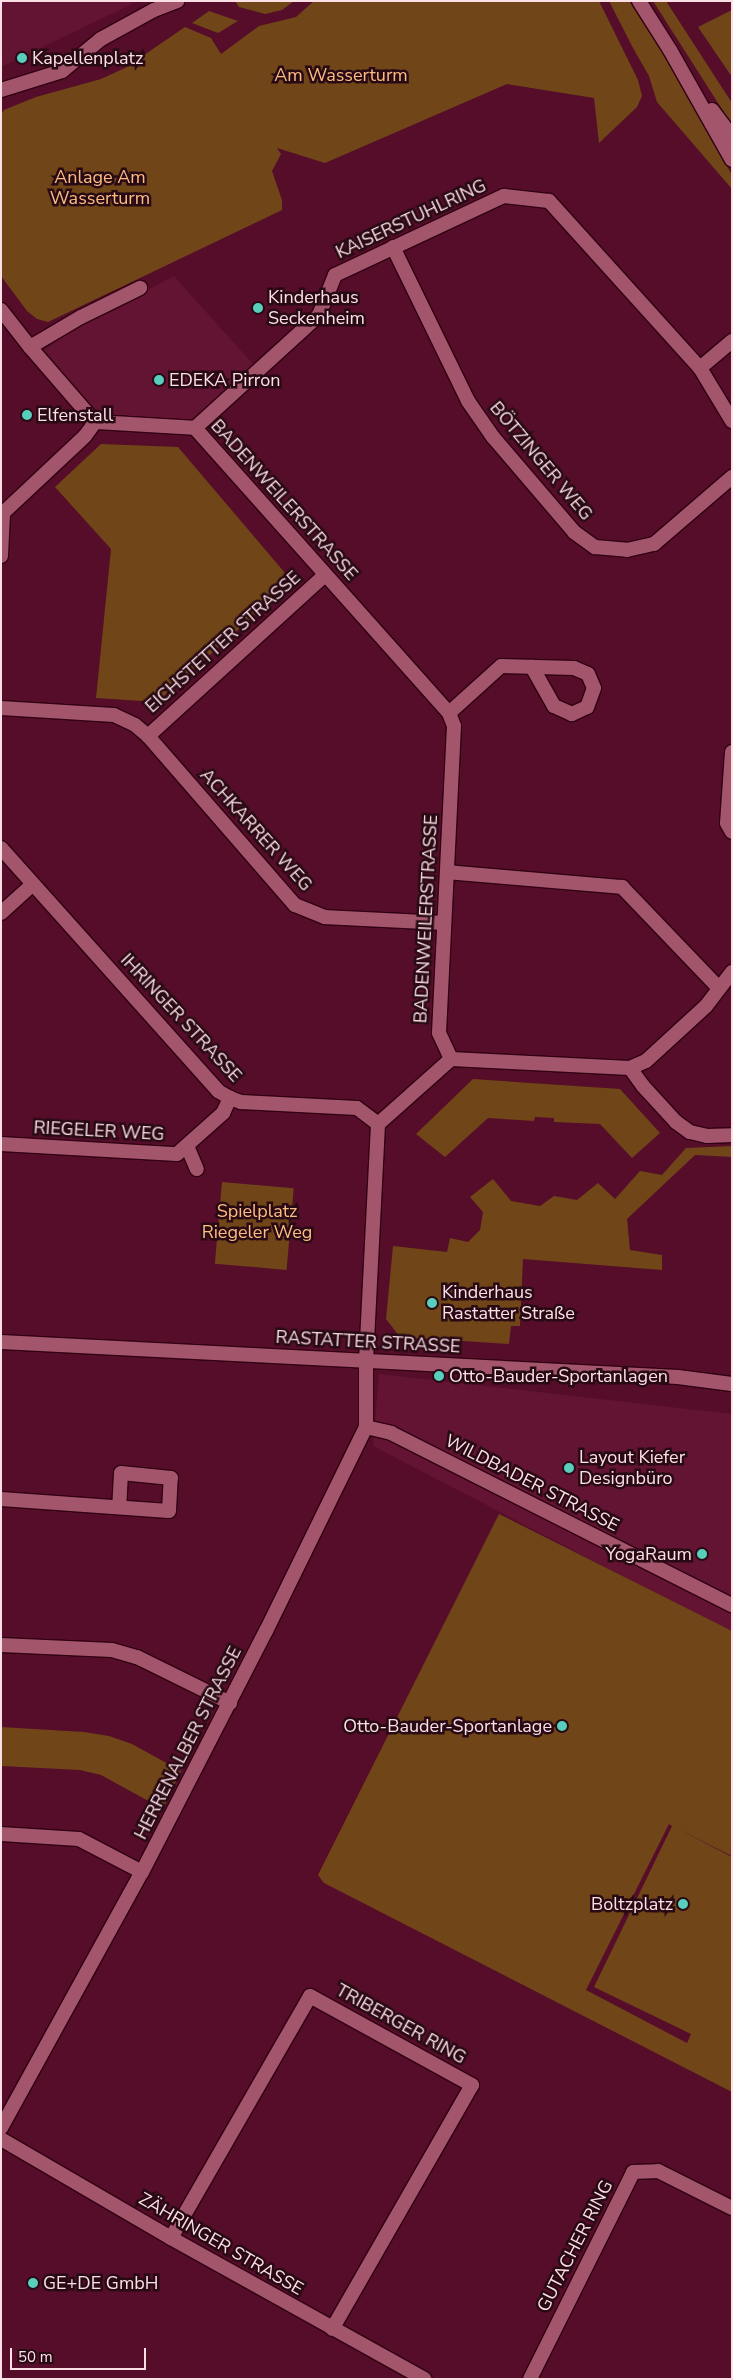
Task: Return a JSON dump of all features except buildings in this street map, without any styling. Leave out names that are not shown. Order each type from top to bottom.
[{"type":"street","points":[[1,90],[62,71],[100,39],[156,4],[177,1]]},
{"type":"street","points":[[639,1],[670,50],[732,160]]},
{"type":"street","points":[[670,50],[732,137]]},
{"type":"street","name":"KAISERSTUHLRING","points":[[195,428],[319,315],[335,275],[504,196],[549,201],[700,368],[732,421]]},
{"type":"street","name":"BÖTZINGER WEG","points":[[393,247],[468,401],[493,437],[574,532],[595,547],[627,550],[654,544],[732,477]]},
{"type":"street","points":[[30,348],[81,317],[140,288]]},
{"type":"street","points":[[1,310],[30,348],[95,422],[84,436],[3,513],[1,556]]},
{"type":"street","points":[[700,368],[732,341]]},
{"type":"street","name":"BADENWEILERSTRASSE","points":[[95,422],[195,428],[449,713],[454,726],[439,1033],[451,1060]]},
{"type":"street","name":"EICHSTETTER STRASSE","points":[[1,708],[114,716],[136,724],[148,736],[325,575]]},
{"type":"street","points":[[449,713],[501,666],[532,667]]},
{"type":"street","name":"ACHKARRER WEG","points":[[148,736],[295,905],[325,917],[443,923]]},
{"type":"street","points":[[732,752],[728,823],[732,832]]},
{"type":"street","name":"IHRINGER STRASSE","points":[[1,848],[218,1091],[241,1102],[357,1108],[378,1124]]},
{"type":"street","points":[[446,872],[622,887],[720,988]]},
{"type":"street","points":[[1,913],[33,884]]},
{"type":"street","points":[[366,1361],[378,1124],[451,1060],[630,1068],[646,1062],[706,1006],[732,972]]},
{"type":"street","points":[[630,1068],[643,1086],[676,1122],[690,1132],[707,1136],[732,1135]]},
{"type":"street","name":"RIEGELER WEG","points":[[1,1144],[177,1154],[223,1113],[230,1098]]},
{"type":"street","points":[[187,1146],[197,1170]]},
{"type":"street","name":"RASTATTER STRASSE","points":[[1,1342],[678,1377],[732,1384]]},
{"type":"street","name":"HERRENALBER STRASSE","points":[[1,2128],[142,1872],[230,1702],[366,1427],[366,1361]]},
{"type":"street","name":"WILDBADER STRASSE","points":[[366,1427],[391,1433],[732,1605]]},
{"type":"street","points":[[1,1499],[119,1507]]},
{"type":"street","points":[[1,1645],[112,1650],[137,1657],[230,1702]]},
{"type":"street","points":[[1,1834],[79,1839],[142,1872]]},
{"type":"street","name":"TRIBERGER RING","points":[[172,2238],[310,1996],[472,2085],[332,2329]]},
{"type":"street","name":"ZÄHRINGER STRASSE","points":[[1,2139],[332,2329],[424,2379]]},
{"type":"street","name":"GUTACHER RING","points":[[530,2379],[633,2172],[658,2171],[732,2208]]},
{"type":"shaded area","points":[[1,1],[130,1],[132,4],[1,67]]},
{"type":"shaded area","points":[[174,276],[253,364],[193,420],[100,415],[43,351],[72,330]]},
{"type":"shaded area","points":[[379,1374],[732,1414],[732,1633],[373,1446]]},
{"type":"green space","points":[[235,1],[294,1],[282,10],[265,14],[239,7]]},
{"type":"green space","points":[[314,1],[599,1],[638,80],[642,96],[637,107],[599,143],[594,98],[507,84],[325,163],[277,148],[281,154],[272,171],[282,200],[282,210],[48,322],[37,319],[27,311],[1,276],[1,114],[4,110],[36,97],[101,79],[125,68],[185,27],[211,38],[221,54],[259,26],[296,17]]},
{"type":"green space","points":[[609,1],[629,1],[665,56],[732,175],[732,189],[657,102],[649,76]]},
{"type":"green space","points":[[653,1],[666,1],[732,103],[732,125]]},
{"type":"green space","points":[[732,10],[732,77],[698,27]]},
{"type":"green space","points":[[209,11],[238,21],[218,33],[192,23]]},
{"type":"green space","points":[[101,444],[178,447],[285,573],[283,590],[157,702],[96,698],[111,549],[55,487]]},
{"type":"green space","points":[[473,1079],[620,1089],[660,1133],[632,1158],[600,1124],[554,1122],[554,1118],[535,1117],[534,1121],[488,1118],[445,1157],[416,1134]]},
{"type":"green space","points":[[732,1146],[732,1157],[695,1155],[627,1219],[630,1250],[662,1255],[662,1270],[523,1259],[520,1326],[511,1326],[509,1344],[400,1337],[386,1319],[393,1246],[447,1252],[450,1238],[468,1242],[480,1230],[483,1212],[470,1197],[493,1179],[511,1201],[540,1206],[554,1196],[577,1200],[598,1183],[615,1199],[640,1171],[662,1175],[686,1148]]},
{"type":"green space","name":"Spielplatz Riegeler Weg","points":[[222,1182],[294,1188],[287,1270],[215,1264]]},
{"type":"green space","name":"Otto-Bauder-Sportanlage","points":[[499,1514],[732,1631],[732,1856],[678,1829],[732,1857],[732,2092],[324,1883],[318,1875]],"holes":[[[669,1824],[672,1826],[594,1987],[691,2034],[687,2043],[586,1990]]]},
{"type":"green space","points":[[1,1727],[84,1732],[109,1736],[132,1744],[181,1771],[163,1809],[101,1775],[80,1770],[1,1766]]},
{"type":"place","name":"Kapellenplatz","points":[[22,58]]},
{"type":"place","name":"Kinderhaus Seckenheim","points":[[258,308]]},
{"type":"place","name":"EDEKA Pirron","points":[[159,380]]},
{"type":"place","name":"Elfenstall","points":[[27,415]]},
{"type":"place","name":"Kinderhaus Rastatter Straße","points":[[432,1303]]},
{"type":"place","name":"Otto-Bauder-Sportanlagen","points":[[439,1376]]},
{"type":"place","name":"Layout Kiefer Designbüro","points":[[569,1468]]},
{"type":"place","name":"YogaRaum","points":[[702,1554]]},
{"type":"place","name":"Otto-Bauder-Sportanlage","points":[[562,1726]]},
{"type":"place","name":"Boltzplatz","points":[[683,1904]]},
{"type":"place","name":"GE+DE GmbH","points":[[33,2283]]},
{"type":"park label","name":"Am Wasserturm","points":[[341,75]]},
{"type":"park label","name":"Anlage Am Wasserturm","points":[[100,188]]}]
